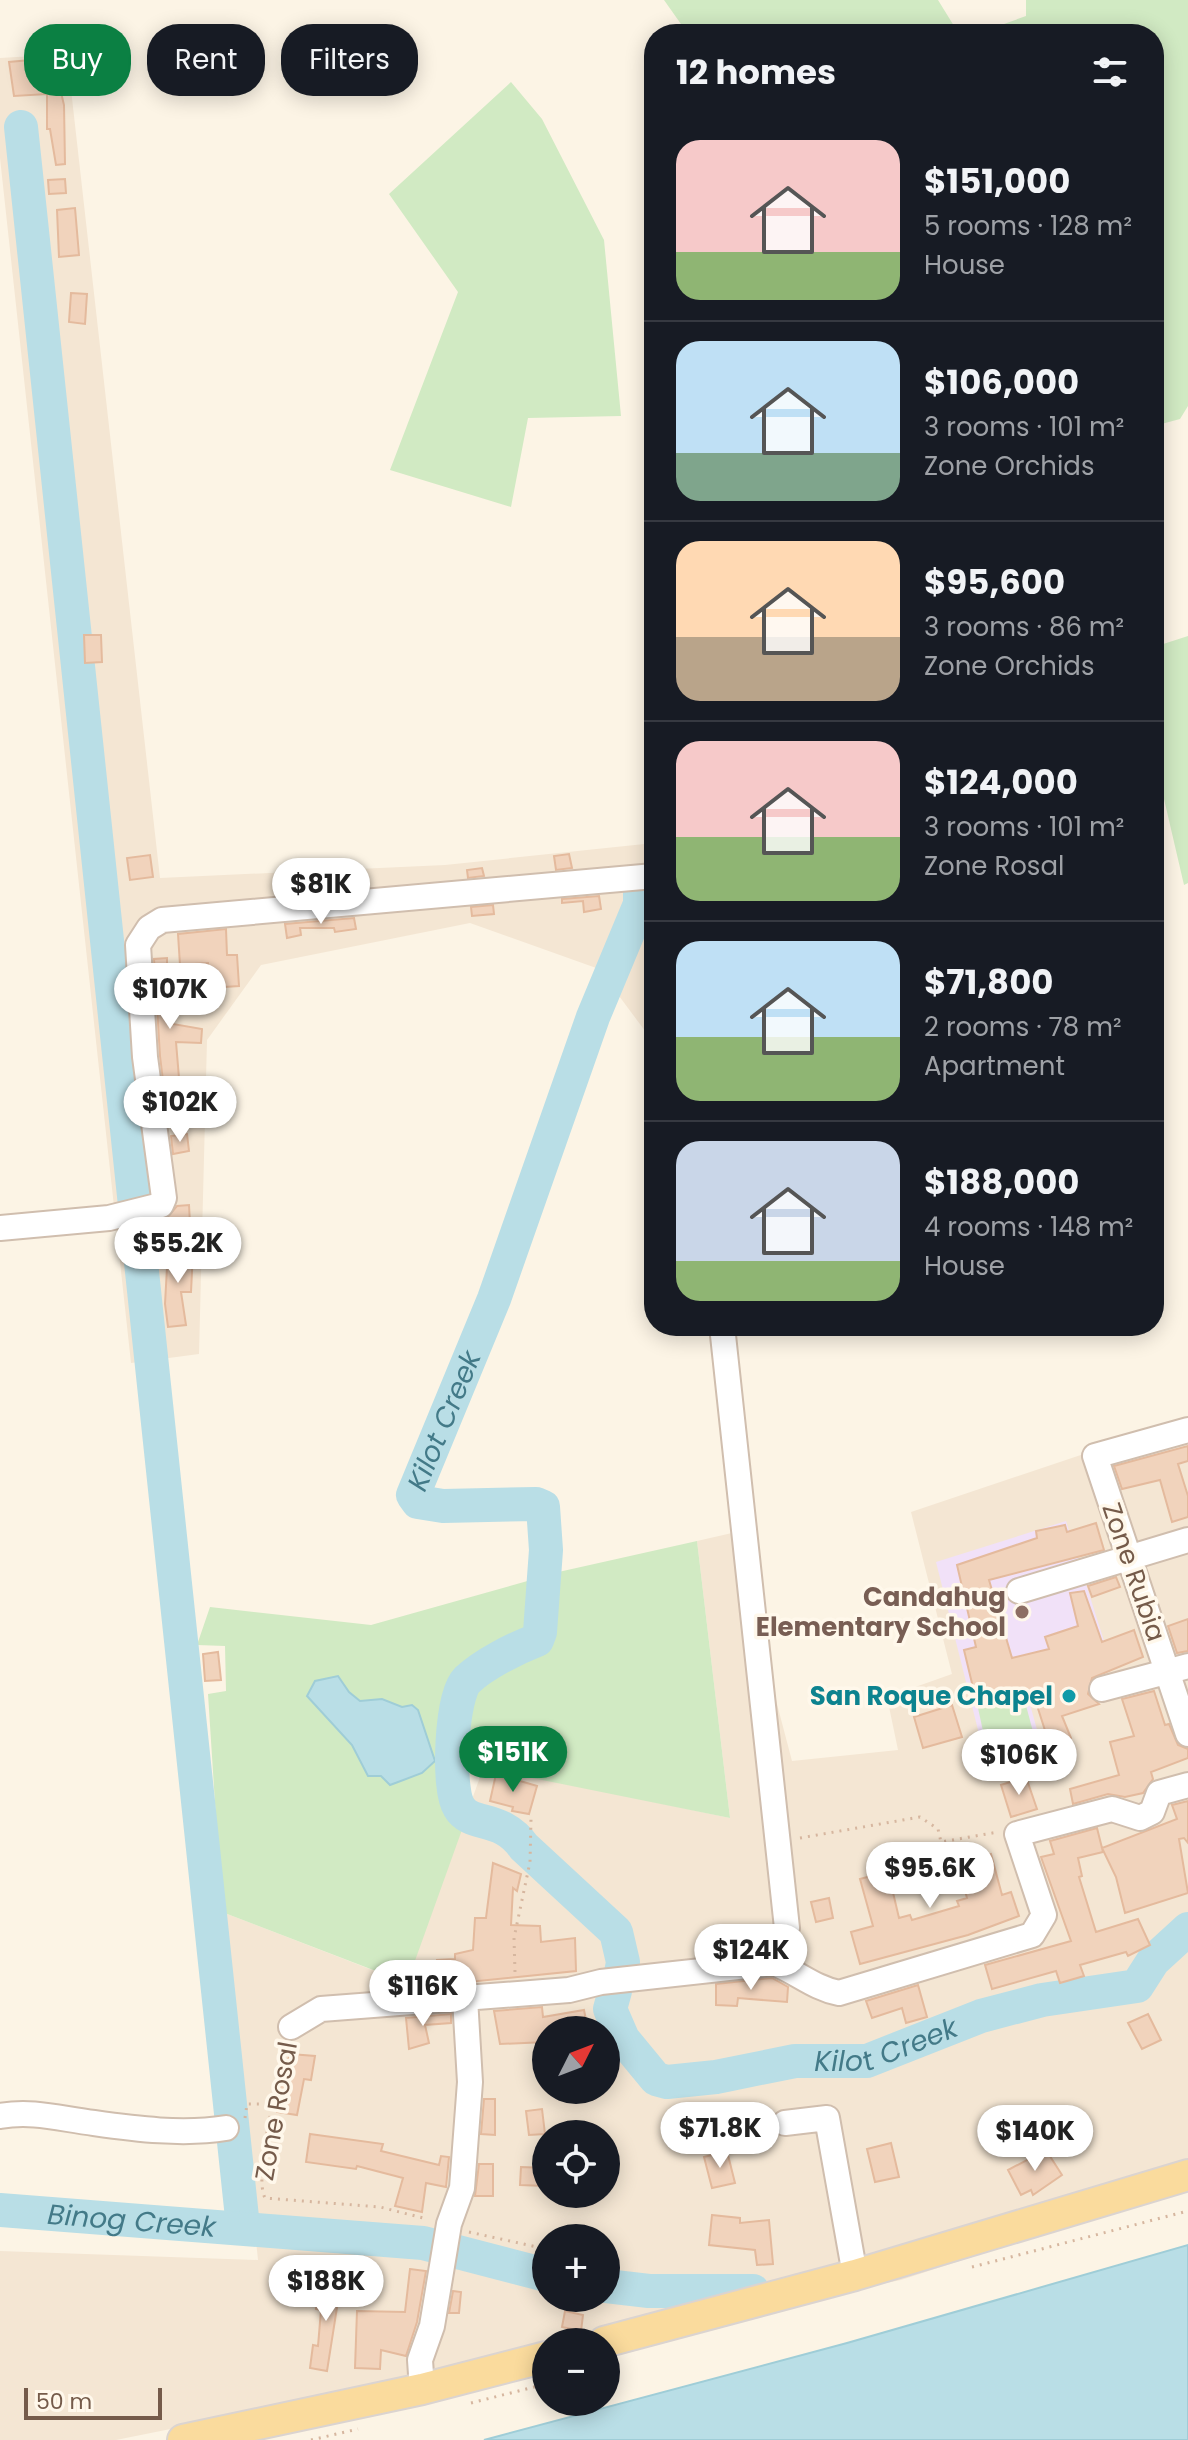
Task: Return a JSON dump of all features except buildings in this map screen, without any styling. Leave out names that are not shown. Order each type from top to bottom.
[{"type":"main road","points":[[620,2338],[855,2275],[1188,2175]]},
{"type":"main road","points":[[183,2440],[422,2389],[532,2361]]},
{"type":"street","points":[[0,1228],[109,1218],[155,1209],[161,1205],[164,1198],[145,1057],[138,945],[149,928],[162,920],[644,877]]},
{"type":"street","points":[[723,1336],[787,1928],[774,1963],[795,1971],[820,1989],[839,1993],[1032,1935],[1044,1915],[1017,1834],[1112,1809],[1140,1818],[1152,1812],[1159,1793],[1188,1785]]},
{"type":"street","name":"Zone Rubia","points":[[1188,1430],[1095,1456],[1129,1557],[1178,1669],[1188,1734]]},
{"type":"street","points":[[1019,1591],[1188,1540]]},
{"type":"street","points":[[1102,1689],[1178,1669]]},
{"type":"street","name":"Zone Rosal","points":[[291,2027],[321,2009],[569,1990],[601,1982],[774,1963]]},
{"type":"street","points":[[422,2389],[420,2360],[432,2326],[449,2224],[462,2188],[470,2082],[465,1998]]},
{"type":"street","points":[[0,2116],[43,2114],[94,2123],[184,2131],[235,2127]]},
{"type":"street","points":[[785,2123],[827,2118],[855,2275]]},
{"type":"path","points":[[777,1841],[920,1817],[938,1829],[941,1842],[987,1832],[1017,1834]]},
{"type":"path","points":[[515,1992],[514,1938],[530,1862],[531,1819]]},
{"type":"path","name":"Zone Rosal","points":[[291,2027],[273,2104],[261,2189],[265,2198],[380,2207],[449,2224]]},
{"type":"path","points":[[235,2127],[247,2104],[273,2104]]},
{"type":"path","points":[[449,2224],[479,2237],[532,2246]]},
{"type":"shaded area","points":[[24,57],[24,96],[72,96],[160,878],[445,865],[644,844],[644,1030],[599,969],[470,923],[261,965],[207,1040],[199,1354],[131,1363],[0,158],[0,58]]},
{"type":"shaded area","points":[[1188,1419],[1188,2187],[901,2280],[620,2337],[620,2328],[532,2328],[532,2356],[116,2440],[0,2440],[0,2251],[258,2260],[222,1912],[406,1983],[484,1766],[730,1818],[697,1541],[732,1533],[792,1761],[898,1750],[887,1697],[952,1674],[911,1512]]},
{"type":"shaded area","name":"Candahug Elementary School","points":[[1066,1521],[1111,1663],[1026,1690],[1046,1762],[989,1774],[936,1562]]},
{"type":"green space","points":[[664,0],[938,0],[953,24],[681,24]]},
{"type":"green space","points":[[1026,0],[1188,0],[1188,406],[1180,419],[1164,423],[1164,24],[1004,24],[1026,16]]},
{"type":"green space","points":[[511,82],[542,119],[604,240],[621,416],[528,418],[511,507],[390,470],[458,292],[389,194]]},
{"type":"green space","points":[[1188,636],[1188,883],[1184,885],[1164,799],[1164,644]]},
{"type":"green space","points":[[697,1541],[730,1818],[463,1764],[464,1727],[473,1686],[545,1649],[551,1635],[554,1573]]},
{"type":"green space","points":[[531,1580],[528,1629],[455,1675],[449,1689],[441,1744],[444,1800],[446,1815],[463,1827],[407,1983],[222,1912],[208,1694],[226,1691],[225,1646],[197,1645],[210,1607],[371,1625]]},
{"type":"green space","points":[[1024,1698],[1040,1758],[991,1768],[978,1708]]},
{"type":"water","points":[[338,1676],[360,1701],[382,1699],[402,1707],[412,1705],[418,1710],[435,1761],[422,1773],[390,1785],[381,1776],[368,1776],[352,1745],[307,1696],[315,1681]]},
{"type":"water","points":[[1188,2245],[1188,2440],[484,2440],[574,2416],[620,2416],[620,2404],[847,2343]]},
{"type":"waterway","points":[[21,127],[243,2227]]},
{"type":"waterway","name":"Kilot Creek","points":[[621,1973],[623,1962],[616,1932],[515,1837],[496,1825],[464,1813],[455,1797],[452,1742],[462,1689],[467,1680],[482,1668],[537,1640],[540,1632],[546,1550],[543,1507],[536,1504],[443,1506],[418,1502],[413,1495],[494,1299],[593,1017],[640,904],[640,892]]},
{"type":"waterway","name":"Kilot Creek","points":[[615,1991],[610,2009],[623,2039],[656,2079],[667,2082],[716,2077],[795,2061],[867,2061],[981,2016],[1042,2000],[1137,1986],[1153,1961],[1188,1929]]},
{"type":"waterway","name":"Binog Creek","points":[[0,2210],[423,2243],[532,2271]]},
{"type":"waterway","name":"Binog Creek","points":[[620,2288],[649,2291],[753,2291]]},
{"type":"place","name":"Candahug Elementary School","points":[[1022,1612]]},
{"type":"place","name":"San Roque Chapel","points":[[1069,1696]]}]
